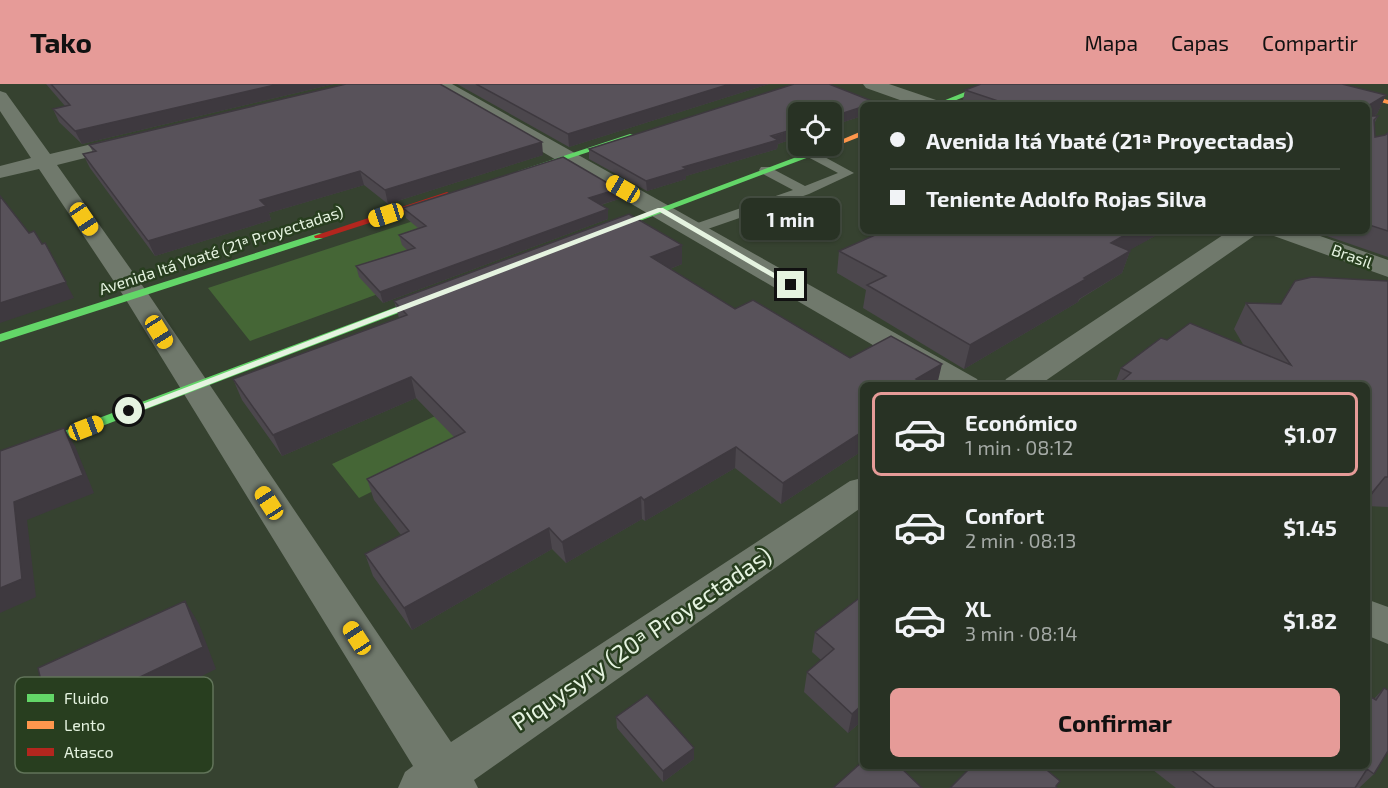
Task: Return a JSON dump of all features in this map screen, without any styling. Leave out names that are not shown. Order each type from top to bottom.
[{"type":"main road","points":[[945,102],[992,84]]},
{"type":"main road","points":[[1317,84],[1388,102]]},
{"type":"main road","points":[[510,175],[646,131]]},
{"type":"main road","points":[[842,141],[860,134]]},
{"type":"main road","points":[[582,239],[802,156]]},
{"type":"main road","name":"Avenida Itá Ybaté (21ª Proyectadas)","points":[[0,338],[465,190]]},
{"type":"main road","points":[[0,460],[449,290]]},
{"type":"street","points":[[439,84],[959,382]]},
{"type":"street","points":[[872,84],[923,102]]},
{"type":"street","points":[[0,97],[136,295],[440,783]]},
{"type":"street","points":[[0,172],[148,136]]},
{"type":"street","points":[[1023,382],[1241,234]]},
{"type":"street","name":"Brasil","points":[[1291,234],[1388,269]]},
{"type":"street","name":"Piquysyry (20ª Proyectadas)","points":[[440,783],[860,491]]},
{"type":"street","points":[[1370,617],[1388,627]]},
{"type":"lane","points":[[694,230],[848,173],[816,156]]},
{"type":"lane","points":[[765,170],[804,191]]},
{"type":"green space","points":[[548,177],[604,211],[250,341],[208,288]]},
{"type":"green space","points":[[446,411],[476,440],[359,498],[332,464]]},
{"type":"building","points":[[51,84],[279,84],[75,131],[53,109],[70,105]]},
{"type":"building","points":[[346,84],[440,84],[542,142],[385,190],[360,171],[260,200],[266,206],[148,241],[83,154],[96,151],[89,145]]},
{"type":"building","points":[[476,84],[730,84],[568,134]]},
{"type":"building","points":[[794,84],[829,84],[874,102],[860,102],[860,108],[842,113],[842,102],[788,102],[788,131],[771,136],[778,140],[683,167],[686,169],[646,181],[589,149]]},
{"type":"building","points":[[981,84],[1342,84],[1386,95],[1370,105],[1370,102],[1001,102],[965,90]]},
{"type":"building","points":[[1370,116],[1378,116],[1374,120],[1375,137],[1388,133],[1388,231],[1370,225]]},
{"type":"building","points":[[563,157],[618,189],[589,198],[608,209],[380,292],[356,266],[415,248],[399,235],[426,226],[403,208]]},
{"type":"building","points":[[0,196],[29,233],[34,231],[42,244],[45,243],[66,282],[0,303]]},
{"type":"building","points":[[629,214],[682,245],[651,257],[735,309],[753,300],[850,358],[891,336],[942,364],[916,379],[921,382],[860,382],[860,433],[783,483],[736,447],[644,500],[641,497],[562,542],[549,528],[404,608],[365,554],[409,531],[367,479],[465,432],[411,377],[273,435],[233,379],[407,315],[394,301]]},
{"type":"building","points":[[877,234],[1127,234],[1111,243],[1130,251],[1084,278],[1086,279],[970,345],[867,285],[886,276],[839,251]]},
{"type":"building","points":[[1312,277],[1388,281],[1388,477],[1385,477],[1370,495],[1370,382],[1121,382],[1131,373],[1121,368],[1161,338],[1167,340],[1190,323],[1291,365],[1246,303],[1281,304],[1295,281]]},
{"type":"building","points":[[64,428],[83,475],[14,502],[22,579],[0,588],[0,451]]},
{"type":"building","points":[[860,598],[860,707],[852,714],[807,672],[834,649],[815,632]]},
{"type":"building","points":[[185,601],[203,647],[140,677],[40,677],[38,668]]},
{"type":"building","points":[[1384,688],[1388,690],[1388,751],[1374,774],[1367,769],[1370,769],[1370,696],[1376,700]]},
{"type":"building","points":[[647,695],[694,748],[663,771],[616,717]]},
{"type":"building","points":[[860,764],[860,769],[902,769],[922,788],[833,788]]},
{"type":"building","points":[[969,769],[1046,769],[1060,781],[1057,788],[950,788]]},
{"type":"building","points":[[1190,769],[1367,769],[1355,788],[1215,788]]},
{"type":"traffic: fast","points":[[945,102],[992,84]]},
{"type":"traffic: fast","points":[[522,171],[633,136]]},
{"type":"traffic: fast","points":[[596,234],[803,156]]},
{"type":"traffic: fast","points":[[0,338],[319,236]]},
{"type":"traffic: fast","points":[[0,460],[439,294]]},
{"type":"traffic: slow","points":[[1317,84],[1388,102]]},
{"type":"traffic: slow","points":[[842,141],[860,134]]},
{"type":"traffic: jam","points":[[319,236],[447,195]]},
{"type":"route","points":[[129,411],[660,210],[791,285]]}]
